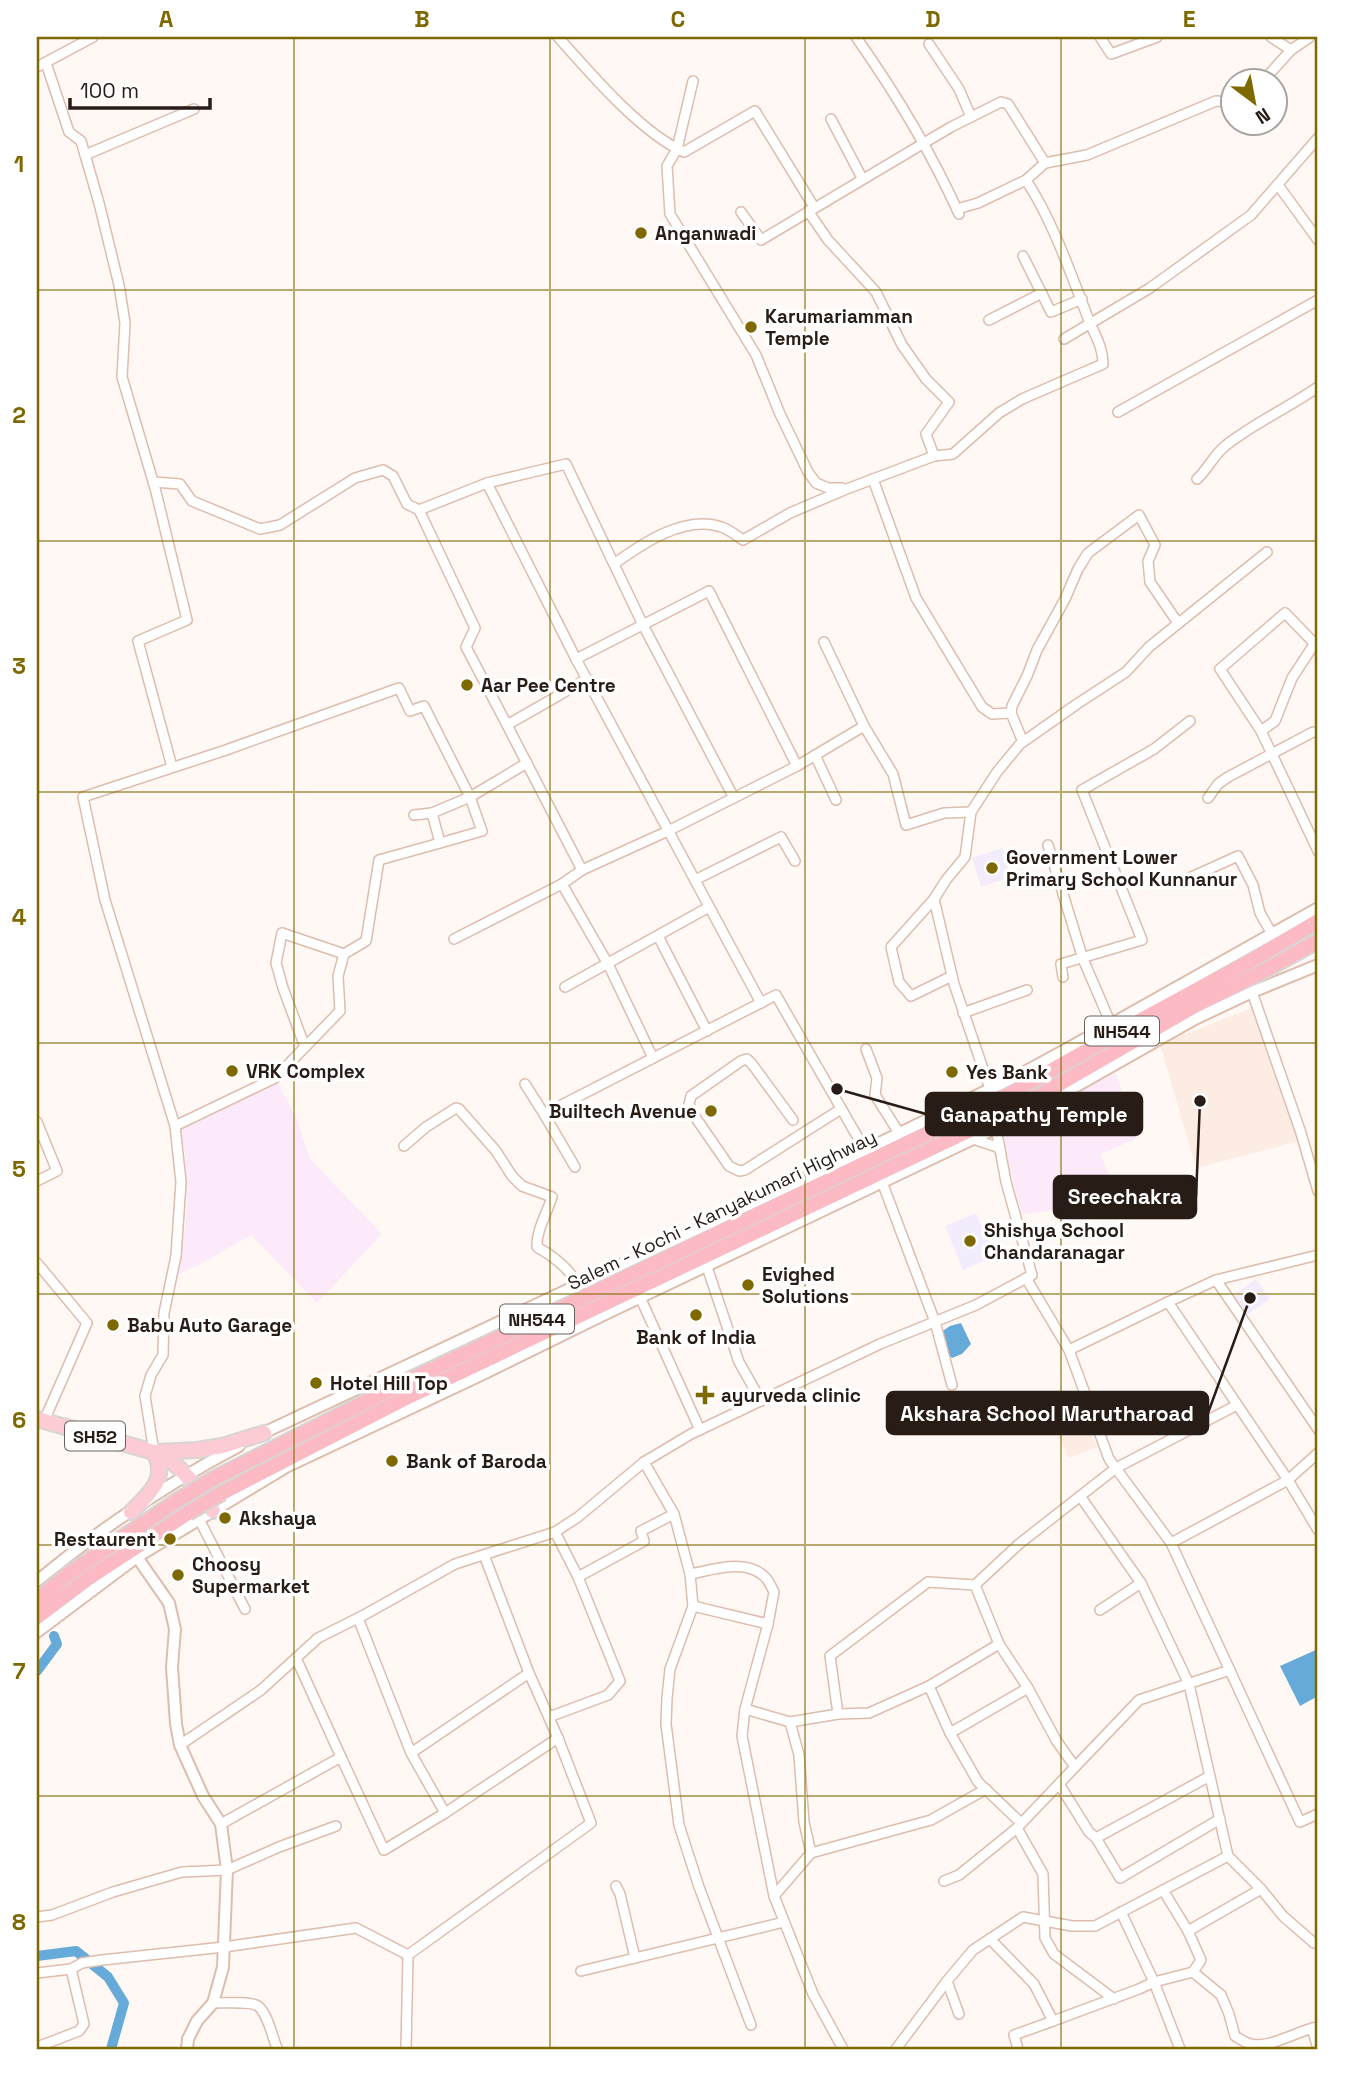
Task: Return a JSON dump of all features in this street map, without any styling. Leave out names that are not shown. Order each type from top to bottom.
[{"type":"highway","name":"Salem - Kochi - Kanyakumari Highway","points":[[37,1601],[67,1576],[213,1479],[404,1382],[1004,1097],[1318,921]]},
{"type":"highway","name":"Salem - Kochi - Kanyakumari Highway","points":[[37,1618],[86,1580],[193,1516],[222,1493],[404,1399],[1023,1105],[1198,1004],[1318,941]]},
{"type":"main road","name":"SH52","points":[[40,1420],[154,1452]]},
{"type":"main road","points":[[154,1452],[210,1448],[264,1433]]},
{"type":"main road","points":[[154,1452],[172,1461],[213,1511]]},
{"type":"main road","points":[[131,1512],[149,1494],[159,1476],[160,1468],[154,1452]]},
{"type":"street","points":[[37,67],[93,37]]},
{"type":"street","points":[[558,37],[635,117],[669,145],[684,152],[755,111],[828,240],[876,292],[902,345],[926,379],[949,402],[926,434],[934,456]]},
{"type":"street","points":[[856,37],[922,143],[958,211],[1026,180],[1045,163],[1087,155],[1218,102]]},
{"type":"street","points":[[1100,37],[1111,54],[1157,37]]},
{"type":"street","points":[[1271,37],[1291,50]]},
{"type":"street","points":[[1271,37],[1283,59]]},
{"type":"street","points":[[1277,66],[1291,50],[1310,37]]},
{"type":"street","points":[[929,44],[959,89],[971,117]]},
{"type":"street","points":[[46,63],[69,132],[81,141],[119,285],[125,323],[122,377],[153,482],[187,620],[138,640],[172,767]]},
{"type":"street","points":[[693,81],[677,149],[667,166],[670,214],[756,355],[808,472],[816,483],[828,488],[847,489]]},
{"type":"street","points":[[741,212],[761,240],[922,143],[1001,102],[1008,104],[1045,163]]},
{"type":"street","points":[[85,155],[194,109]]},
{"type":"street","points":[[831,119],[862,178]]},
{"type":"street","points":[[1064,340],[1150,288],[1251,215],[1318,138]]},
{"type":"street","points":[[614,564],[668,530],[704,524],[724,528],[743,540],[790,513],[847,489],[934,456],[953,454],[999,413],[1022,399],[1101,366],[1103,351],[1037,197],[1026,180]]},
{"type":"street","points":[[1278,185],[1318,240]]},
{"type":"street","points":[[1023,256],[1051,312],[1082,299]]},
{"type":"street","points":[[989,320],[1042,293]]},
{"type":"street","points":[[1118,412],[1318,300]]},
{"type":"street","points":[[1197,479],[1207,470],[1212,458],[1226,446],[1318,387]]},
{"type":"street","points":[[419,510],[487,483],[566,464],[643,625],[734,798]]},
{"type":"street","points":[[153,482],[180,484],[191,501],[260,529],[280,525],[355,478],[383,470],[393,476],[407,504],[419,510],[475,628],[466,647],[582,870]]},
{"type":"street","points":[[873,479],[916,598],[982,707],[992,714],[1010,713]]},
{"type":"street","points":[[487,483],[576,659],[761,1003]]},
{"type":"street","points":[[1023,742],[1010,713],[1037,650],[1088,553],[1139,515],[1155,545],[1148,561],[1150,582],[1178,623]]},
{"type":"street","points":[[951,976],[911,996],[899,982],[891,947],[934,900],[965,857],[971,812],[997,772],[1023,742],[1126,672],[1149,647],[1267,552]]},
{"type":"street","points":[[576,659],[709,591],[797,766]]},
{"type":"street","points":[[1261,731],[1275,721],[1293,678],[1316,640],[1285,613],[1220,669],[1261,731],[1318,851]]},
{"type":"street","points":[[824,642],[864,726],[893,774],[906,825],[944,813],[971,812]]},
{"type":"street","points":[[507,725],[587,679]]},
{"type":"street","points":[[154,1452],[145,1396],[151,1374],[163,1355],[164,1313],[176,1256],[181,1182],[176,1126],[105,900],[83,797],[399,688],[410,711],[424,706],[470,797],[482,831],[379,860],[366,940],[344,954],[338,976],[340,1011],[275,1078],[176,1126]]},
{"type":"street","points":[[1063,977],[1061,964],[1142,940],[1082,790],[1154,749],[1190,720]]},
{"type":"street","points":[[454,939],[562,884],[582,870],[668,831],[797,766],[864,726]]},
{"type":"street","points":[[1208,798],[1218,784],[1228,777],[1312,732]]},
{"type":"street","points":[[816,755],[836,800]]},
{"type":"street","points":[[414,815],[432,813],[470,797],[527,762]]},
{"type":"street","points":[[432,813],[440,843]]},
{"type":"street","points":[[695,880],[782,837],[795,861]]},
{"type":"street","points":[[1048,845],[1083,959],[1111,1024]]},
{"type":"street","points":[[1178,883],[1238,856],[1253,886],[1259,913],[1272,934]]},
{"type":"street","points":[[562,884],[608,964],[653,1058]]},
{"type":"street","points":[[934,900],[951,976],[990,1089]]},
{"type":"street","points":[[565,987],[709,907]]},
{"type":"street","points":[[37,1581],[131,1512],[213,1459],[990,1089],[1068,1049],[1318,908]]},
{"type":"street","points":[[305,1047],[276,963],[282,933],[344,954]]},
{"type":"street","points":[[658,936],[708,1031]]},
{"type":"street","points":[[37,1632],[193,1516],[213,1511],[286,1467],[996,1128],[1045,1104],[1195,1019],[1318,965]]},
{"type":"street","points":[[963,1013],[1027,990]]},
{"type":"street","points":[[1252,992],[1300,1130],[1318,1191]]},
{"type":"street","points":[[544,1114],[776,996],[865,1150]]},
{"type":"street","points":[[866,1049],[877,1079],[875,1095],[899,1133]]},
{"type":"street","points":[[793,1120],[747,1059],[691,1096],[689,1104],[691,1111],[729,1166],[739,1171],[745,1170],[841,1109]]},
{"type":"street","points":[[525,1084],[575,1167]]},
{"type":"street","points":[[404,1146],[445,1114],[456,1108],[459,1110],[496,1151],[522,1186],[552,1197],[540,1227],[537,1247],[565,1267],[578,1285]]},
{"type":"street","points":[[37,1122],[57,1171],[37,1181]]},
{"type":"street","points":[[180,1745],[261,1690],[318,1638],[455,1563],[555,1532],[578,1517],[644,1462],[700,1430],[880,1344],[976,1306],[1032,1275],[1006,1182],[996,1128]]},
{"type":"street","points":[[973,1139],[1000,1148]]},
{"type":"street","points":[[881,1182],[935,1322],[952,1385]]},
{"type":"street","points":[[1069,1350],[1216,1280],[1318,1255]]},
{"type":"street","points":[[37,1263],[87,1323],[40,1420]]},
{"type":"street","points":[[706,1267],[739,1362],[761,1401]]},
{"type":"street","points":[[1026,1278],[1069,1350],[1109,1459],[1171,1543],[1300,1822],[1318,1814]]},
{"type":"street","points":[[1216,1280],[1318,1429]]},
{"type":"street","points":[[640,1297],[700,1430]]},
{"type":"street","points":[[1168,1302],[1288,1480],[1318,1530]]},
{"type":"street","points":[[975,1585],[1019,1544],[1116,1468],[1237,1405]]},
{"type":"street","points":[[1171,1543],[1288,1480],[1318,1453]]},
{"type":"street","points":[[644,1462],[674,1514],[690,1574],[693,1606],[670,1669],[666,1724],[679,1825],[699,1887],[751,2025]]},
{"type":"street","points":[[1080,1496],[1142,1583],[1189,1684],[1228,1856],[1283,1916],[1318,1944]]},
{"type":"street","points":[[578,1577],[644,1542],[641,1531],[674,1514]]},
{"type":"street","points":[[193,1516],[245,1609]]},
{"type":"street","points":[[549,1717],[608,1695],[620,1681],[578,1577],[555,1532]]},
{"type":"street","points":[[408,1955],[592,1823],[528,1673],[484,1555]]},
{"type":"street","points":[[137,1557],[169,1603],[175,1629],[172,1667],[180,1745],[203,1796],[221,1824],[227,1870],[223,1967],[213,2003],[197,2021],[188,2039],[187,2049]]},
{"type":"street","points":[[690,1574],[734,1565],[765,1577],[774,1592],[768,1624],[744,1709],[742,1736],[774,1896],[813,1994],[843,2049]]},
{"type":"street","points":[[838,1714],[830,1656],[928,1582],[975,1585]]},
{"type":"street","points":[[1100,1610],[1142,1583]]},
{"type":"street","points":[[975,1585],[999,1644],[1028,1688],[1056,1740],[1076,1767]]},
{"type":"street","points":[[693,1606],[768,1624]]},
{"type":"street","points":[[358,1618],[411,1753],[445,1813]]},
{"type":"street","points":[[744,1709],[790,1723],[838,1714],[869,1713],[929,1686],[999,1644]]},
{"type":"street","points":[[296,1658],[384,1850],[558,1738]]},
{"type":"street","points":[[944,1881],[959,1875],[1019,1826],[1139,1700],[1230,1670]]},
{"type":"street","points":[[411,1753],[528,1673]]},
{"type":"street","points":[[929,1686],[950,1733],[978,1782],[1019,1826],[1043,1874],[1045,1938],[1054,1954],[1114,1999]]},
{"type":"street","points":[[950,1733],[1028,1688]]},
{"type":"street","points":[[790,1723],[799,1755],[804,1822],[811,1853]]},
{"type":"street","points":[[221,1824],[341,1757]]},
{"type":"street","points":[[1096,1838],[1210,1776]]},
{"type":"street","points":[[1059,1784],[1120,1878],[1220,1819]]},
{"type":"street","points":[[774,1896],[811,1853],[931,1820],[986,1789]]},
{"type":"street","points":[[37,1917],[182,1872],[227,1870],[336,1826]]},
{"type":"street","points":[[897,2049],[973,1950],[1023,1917],[1072,1926],[1095,1926],[1228,1856]]},
{"type":"street","points":[[616,1886],[635,1958]]},
{"type":"street","points":[[1188,1931],[1261,1889]]},
{"type":"street","points":[[1019,2049],[1014,2035],[1154,1982],[1193,1972],[1201,1960],[1188,1931],[1163,1890]]},
{"type":"street","points":[[1121,1912],[1154,1982],[1180,2049]]},
{"type":"street","points":[[581,1971],[785,1922]]},
{"type":"street","points":[[37,1973],[71,1969],[82,1963],[102,1960],[224,1947],[356,1928],[408,1955]]},
{"type":"street","points":[[990,1939],[1034,1984],[1053,2021]]},
{"type":"street","points":[[406,2049],[408,1955]]},
{"type":"street","points":[[37,2047],[79,2031],[83,2024],[71,1969]]},
{"type":"street","points":[[1193,1972],[1221,1995],[1235,2036],[1247,2047],[1267,2045],[1315,2028],[1318,2049]]},
{"type":"street","points":[[947,1981],[958,2014]]},
{"type":"street","points":[[213,2003],[258,2006],[276,2048]]},
{"type":"shaded area","name":"Government Lower Primary School Kunnanur","points":[[1002,848],[1011,877],[981,887],[972,858]]},
{"type":"shaded area","points":[[1252,1008],[1300,1141],[1196,1168],[1160,1044]]},
{"type":"shaded area","points":[[1115,1073],[1140,1137],[1100,1154],[1112,1181],[1048,1211],[1022,1214],[1009,1167],[1004,1132]]},
{"type":"shaded area","points":[[277,1082],[297,1119],[310,1159],[382,1234],[317,1303],[251,1235],[177,1275],[187,1204],[185,1153],[179,1127]]},
{"type":"shaded area","name":"Shishya School Chandaranagar","points":[[976,1213],[995,1256],[963,1270],[945,1226]]},
{"type":"shaded area","points":[[1256,1279],[1270,1299],[1244,1317],[1231,1297]]},
{"type":"shaded area","points":[[1088,1429],[1097,1447],[1069,1458],[1058,1437]]},
{"type":"water","points":[[961,1323],[971,1344],[962,1354],[952,1358],[947,1353],[941,1332]]},
{"type":"water","points":[[1318,1649],[1318,1696],[1300,1706],[1280,1666]]},
{"type":"waterway","points":[[37,1671],[57,1644],[54,1636]]},
{"type":"waterway","points":[[37,1956],[76,1951],[108,1977],[124,2003],[111,2049]]},
{"type":"place","name":"Anganwadi","points":[[641,233]]},
{"type":"place","name":"Karumariamman Temple","points":[[751,327]]},
{"type":"place","name":"Aar Pee Centre","points":[[467,685]]},
{"type":"place","name":"Government Lower Primary School Kunnanur","points":[[992,868]]},
{"type":"place","name":"VRK Complex","points":[[232,1071]]},
{"type":"place","name":"Yes Bank","points":[[952,1072]]},
{"type":"place","name":"Ganapathy Temple","points":[[837,1089]]},
{"type":"place","name":"Sreechakra","points":[[1200,1101]]},
{"type":"place","name":"Builtech Avenue","points":[[711,1111]]},
{"type":"place","name":"Shishya School Chandaranagar","points":[[970,1241]]},
{"type":"place","name":"Evighed Solutions","points":[[748,1285]]},
{"type":"place","name":"Akshara School Marutharoad","points":[[1250,1298]]},
{"type":"place","name":"Bank of India","points":[[696,1315]]},
{"type":"place","name":"Babu Auto Garage","points":[[113,1325]]},
{"type":"place","name":"Hotel Hill Top","points":[[316,1383]]},
{"type":"place","name":"ayurveda clinic","points":[[705,1395]]},
{"type":"place","name":"Bank of Baroda","points":[[392,1461]]},
{"type":"place","name":"Akshaya","points":[[225,1518]]},
{"type":"place","name":"Restaurent","points":[[170,1539]]},
{"type":"place","name":"Choosy Supermarket","points":[[178,1575]]}]
